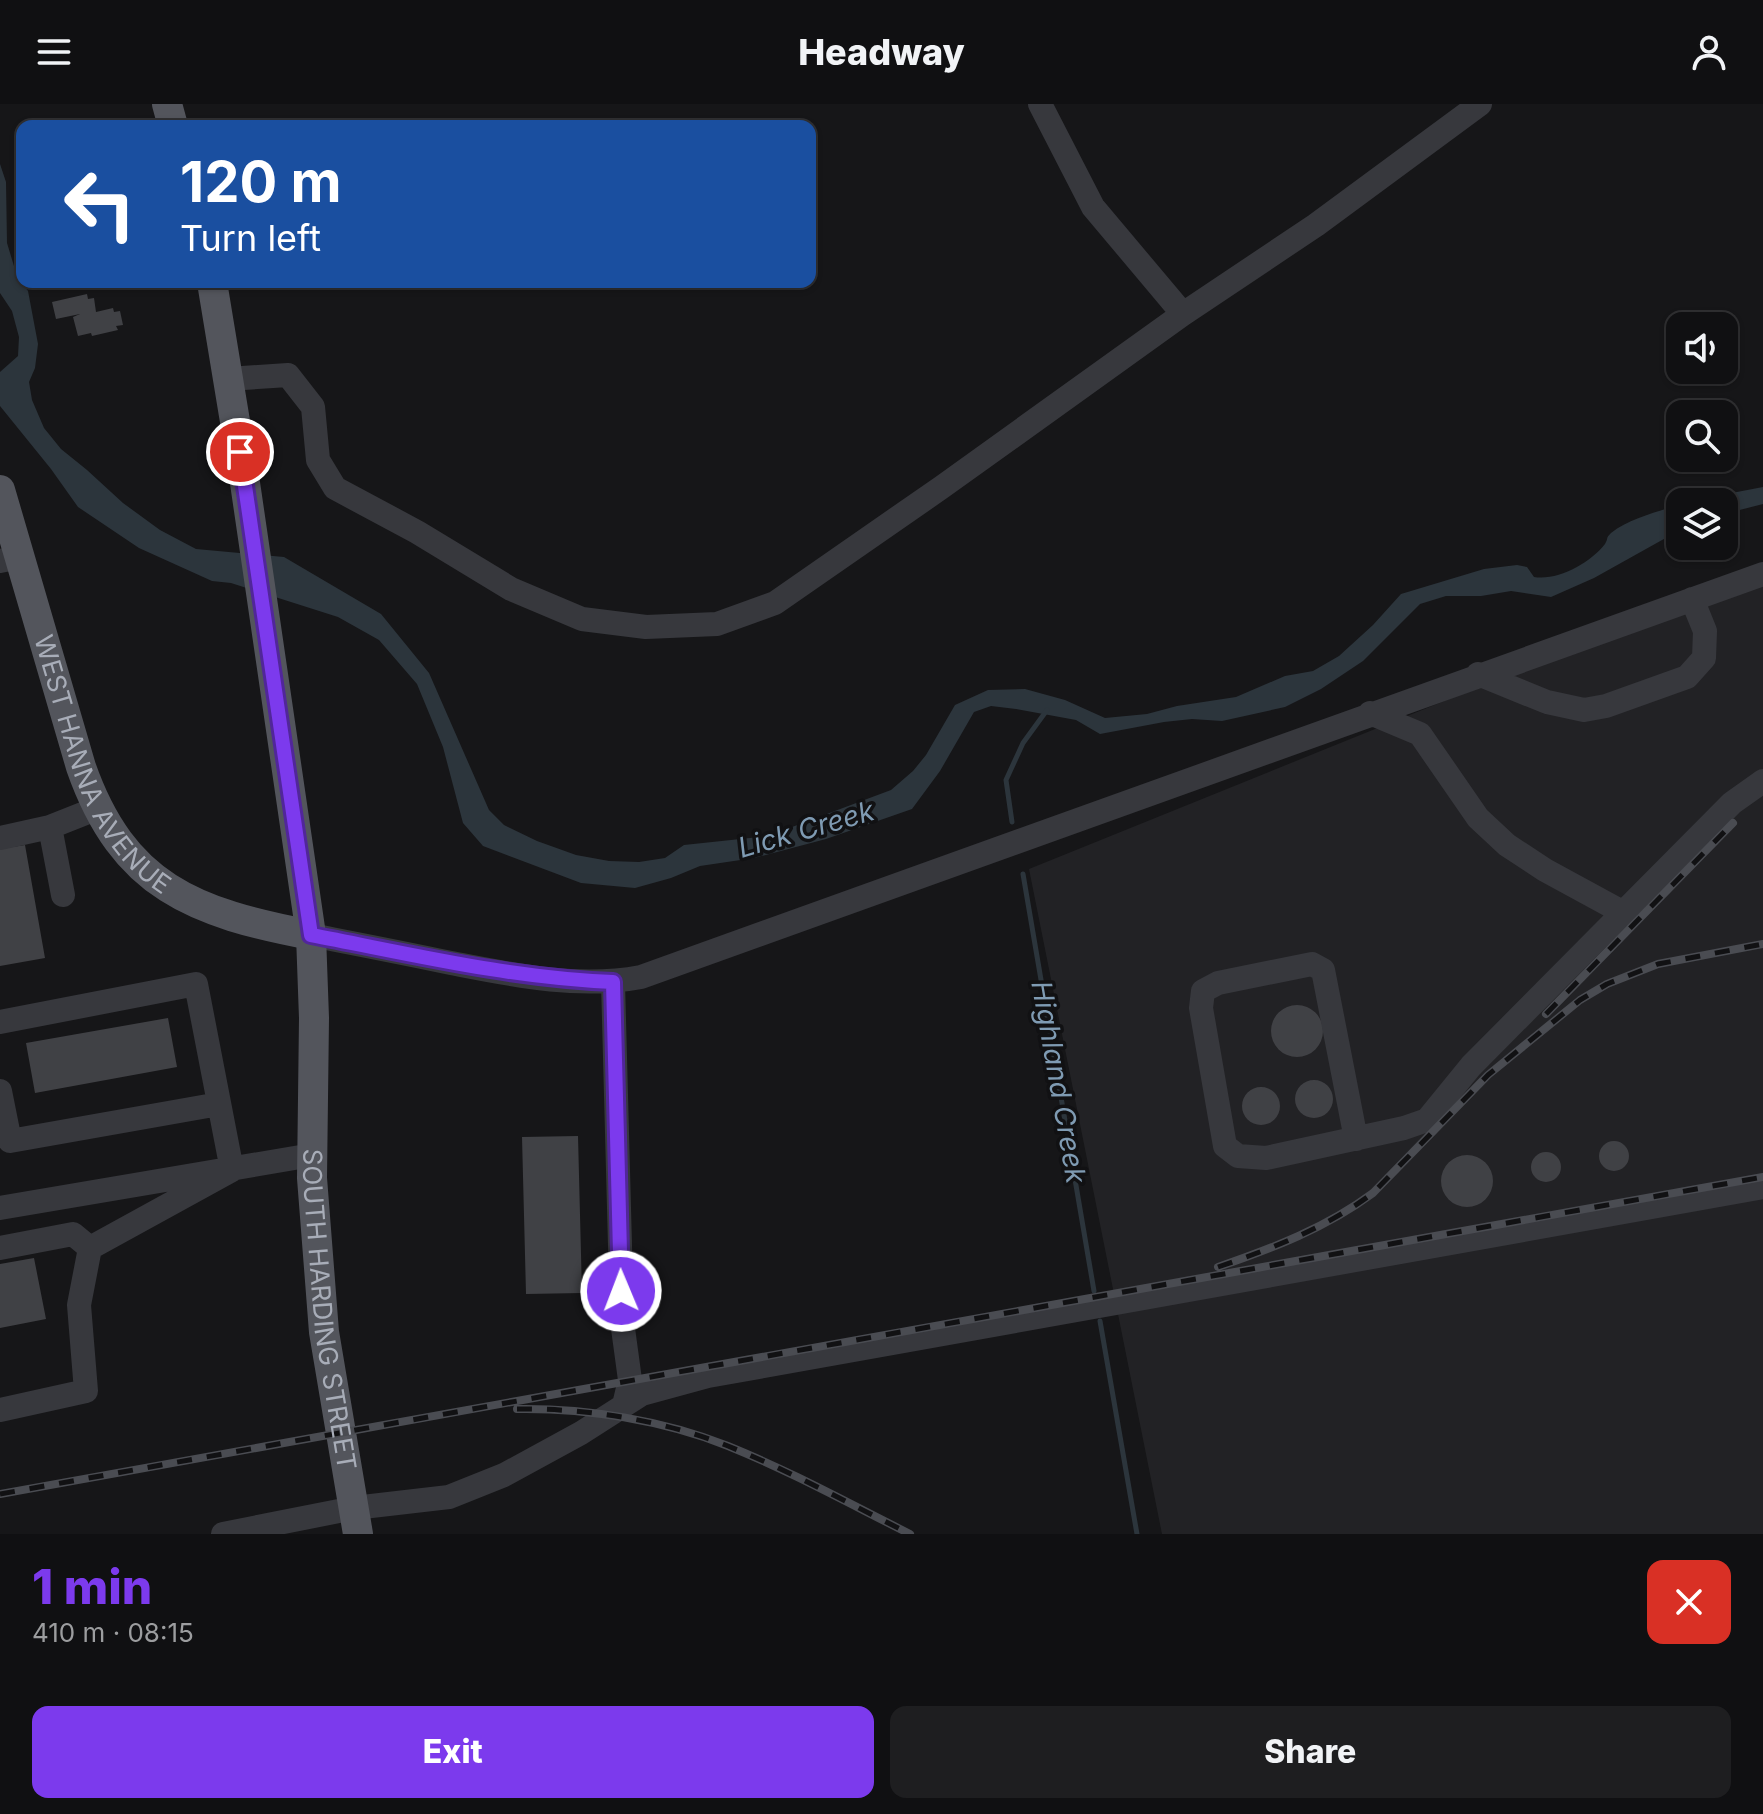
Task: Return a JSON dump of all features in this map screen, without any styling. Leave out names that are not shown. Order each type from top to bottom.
[{"type":"main road","points":[[213,288],[228,379]]},
{"type":"main road","name":"SOUTH HARDING STREET","points":[[228,379],[311,935],[312,1155],[324,1332],[356,1521]]},
{"type":"main road","name":"WEST HANNA AVENUE","points":[[0,490],[10,559],[81,767],[109,827],[137,861],[181,897],[243,921],[311,935]]},
{"type":"lane","points":[[1040,104],[1093,207],[1183,314]]},
{"type":"lane","points":[[228,379],[288,375],[313,407],[318,460],[335,488],[417,532],[511,589],[582,619],[646,627],[717,624],[775,603],[1183,314],[1316,225],[1480,104]]},
{"type":"lane","points":[[311,935],[496,971],[560,980],[613,982],[641,977],[1763,574]]},
{"type":"lane","points":[[1478,674],[1547,702],[1584,710],[1606,706],[1687,677],[1704,658],[1705,631],[1692,599]]},
{"type":"lane","points":[[1420,695],[1420,734]]},
{"type":"lane","points":[[1370,713],[1420,734],[1478,818],[1507,845],[1545,870],[1624,913]]},
{"type":"lane","points":[[1356,1139],[1323,970],[1312,964],[1218,983],[1203,991],[1201,1008],[1225,1146],[1238,1156],[1266,1158],[1356,1139],[1404,1128],[1427,1120],[1471,1066],[1732,803],[1763,781]]},
{"type":"lane","points":[[0,838],[50,827],[98,808]]},
{"type":"lane","points":[[50,827],[63,895]]},
{"type":"lane","points":[[613,982],[622,1321],[630,1380],[624,1405]]},
{"type":"lane","points":[[0,1022],[196,984],[232,1170]]},
{"type":"lane","points":[[0,1091],[10,1141],[219,1104]]},
{"type":"lane","points":[[0,1208],[312,1155]]},
{"type":"lane","points":[[90,1248],[232,1170]]},
{"type":"lane","points":[[223,1534],[356,1521],[449,1497],[504,1475],[581,1433],[642,1394],[708,1376],[1763,1187]]},
{"type":"lane","points":[[0,1248],[73,1234],[90,1248]]},
{"type":"lane","points":[[0,1410],[86,1391],[79,1305],[90,1248]]},
{"type":"shaded area","points":[[1763,572],[1763,1534],[1162,1534],[1029,869]]},
{"type":"water","name":"Lick Creek","points":[[0,164],[6,182],[7,243],[16,273],[16,288],[28,291],[38,344],[35,368],[29,382],[32,400],[44,428],[61,449],[123,503],[160,530],[196,549],[284,557],[381,614],[429,673],[489,810],[504,825],[537,841],[576,855],[609,861],[639,862],[665,858],[684,845],[768,836],[891,790],[926,755],[955,705],[988,690],[1025,689],[1065,700],[1105,718],[1147,714],[1236,697],[1285,676],[1313,671],[1339,656],[1401,594],[1484,569],[1517,565],[1527,567],[1534,577],[1543,578],[1563,573],[1591,558],[1609,535],[1619,528],[1666,509],[1666,538],[1594,578],[1551,597],[1511,591],[1481,596],[1446,596],[1420,604],[1363,661],[1321,689],[1285,707],[1222,721],[1192,719],[1100,734],[1076,720],[991,706],[974,712],[940,771],[912,809],[826,839],[754,858],[700,866],[635,888],[581,883],[483,846],[463,823],[443,747],[417,684],[379,640],[338,617],[231,583],[212,581],[139,548],[78,507],[0,406],[0,372],[18,356],[19,337],[12,311],[0,293]]},
{"type":"water","points":[[1763,487],[1763,504],[1738,510],[1738,492]]},
{"type":"building","points":[[87,294],[88,299],[94,298],[96,312],[113,308],[114,312],[120,311],[123,325],[116,326],[118,330],[78,336],[73,317],[80,314],[56,319],[52,302]]},
{"type":"building","points":[[25,845],[45,958],[0,966],[0,849]]},
{"type":"building","points":[[1297,1005],[1315,1013],[1323,1031],[1315,1049],[1297,1057],[1279,1049],[1271,1031],[1279,1013]]},
{"type":"building","points":[[168,1018],[177,1067],[35,1093],[26,1043]]},
{"type":"building","points":[[1314,1080],[1328,1085],[1333,1099],[1328,1113],[1314,1118],[1300,1113],[1295,1099],[1300,1085]]},
{"type":"building","points":[[1261,1087],[1274,1093],[1280,1106],[1274,1119],[1261,1125],[1248,1119],[1242,1106],[1248,1093]]},
{"type":"building","points":[[578,1136],[582,1293],[526,1294],[522,1137]]},
{"type":"building","points":[[1614,1141],[1625,1145],[1629,1156],[1625,1167],[1614,1171],[1603,1167],[1599,1156],[1603,1145]]},
{"type":"building","points":[[1546,1152],[1557,1156],[1561,1167],[1557,1178],[1546,1182],[1535,1178],[1531,1167],[1535,1156]]},
{"type":"building","points":[[1467,1155],[1486,1162],[1493,1181],[1486,1200],[1467,1207],[1448,1200],[1441,1181],[1448,1162]]},
{"type":"building","points":[[34,1258],[46,1319],[0,1328],[0,1264]]},
{"type":"waterway","name":"Highland Creek","points":[[1012,822],[1006,780],[1023,743],[1047,710]]},
{"type":"waterway","name":"Highland Creek","points":[[1023,874],[1094,1291]]},
{"type":"waterway","name":"Highland Creek","points":[[1100,1321],[1137,1534]]},
{"type":"railway","points":[[1546,1014],[1733,823]]},
{"type":"railway","points":[[1218,1267],[1318,1227],[1373,1193],[1488,1075],[1580,1000],[1607,984],[1658,964],[1763,944]]},
{"type":"railway","points":[[0,1494],[1763,1177]]},
{"type":"railway","points":[[517,1409],[624,1417],[703,1437],[774,1466],[910,1534]]},
{"type":"route","points":[[240,452],[311,935],[496,971],[560,980],[613,982],[621,1291]]}]
